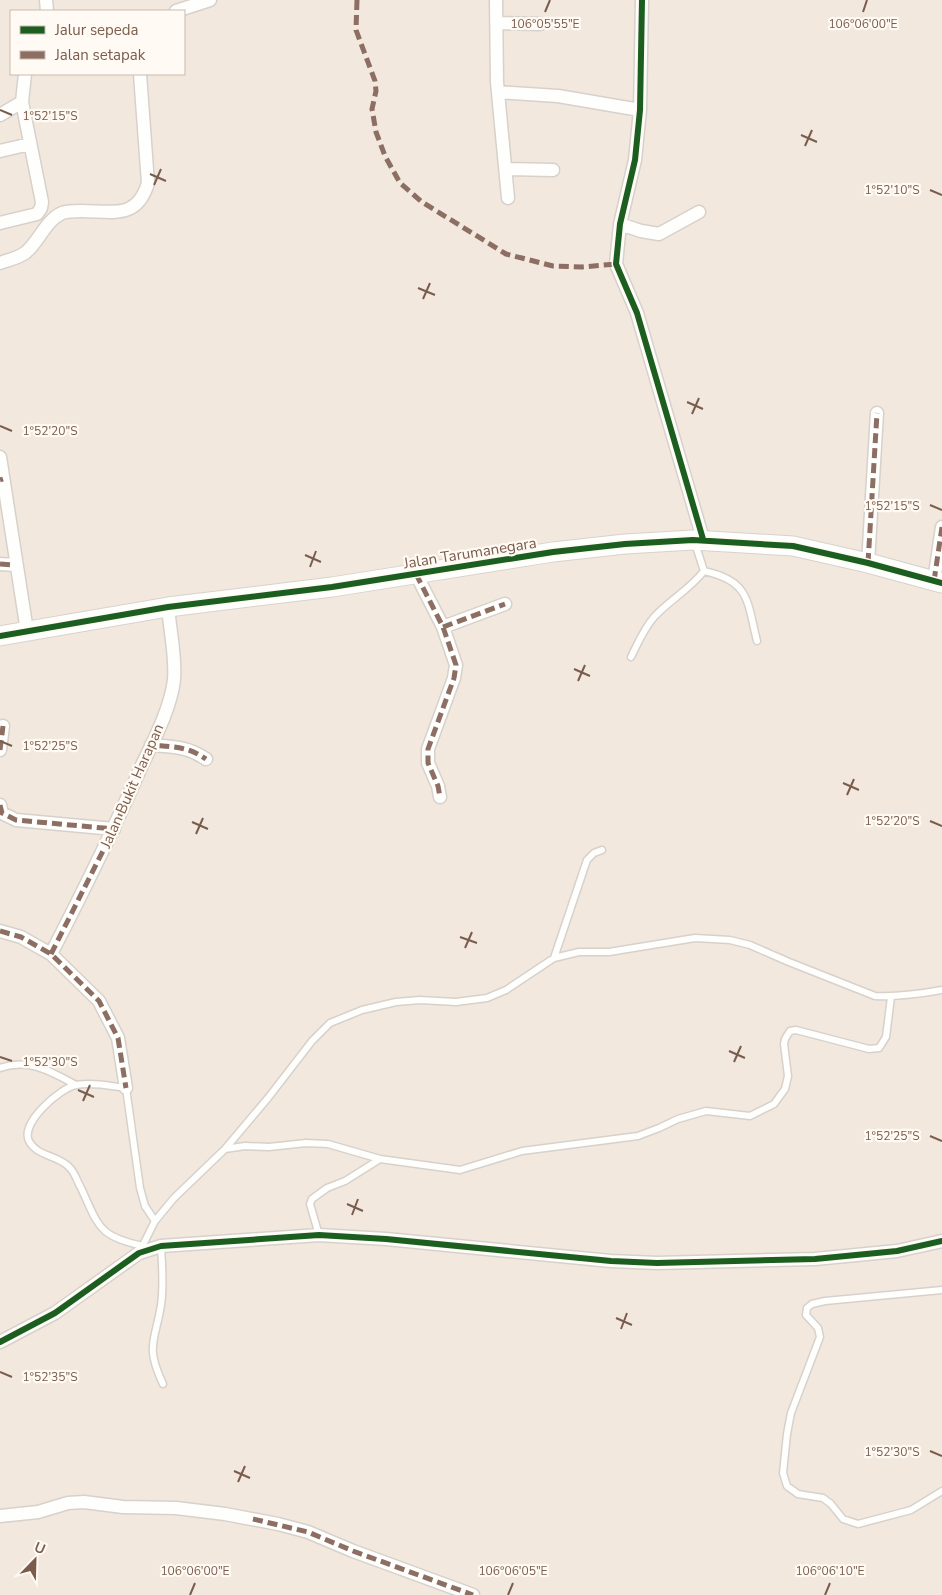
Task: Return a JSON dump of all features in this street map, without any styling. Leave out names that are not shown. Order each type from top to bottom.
[{"type":"street","points":[[179,10],[210,0]]},
{"type":"street","points":[[496,0],[498,92],[508,198]]},
{"type":"street","points":[[642,0],[640,110],[635,160],[620,224],[616,264],[636,313],[698,540]]},
{"type":"street","points":[[497,23],[540,24]]},
{"type":"street","points":[[0,223],[37,214],[41,208],[42,202],[22,102],[25,75]]},
{"type":"street","points":[[0,263],[24,254],[50,222],[62,214],[71,211],[124,211],[136,206],[144,195],[148,183],[140,75]]},
{"type":"street","points":[[498,92],[558,96],[640,110]]},
{"type":"street","points":[[0,115],[22,102]]},
{"type":"street","points":[[0,151],[30,144]]},
{"type":"street","points":[[506,169],[553,170]]},
{"type":"street","points":[[620,224],[641,231],[659,234],[700,212]]},
{"type":"street","points":[[868,563],[877,413]]},
{"type":"street","points":[[0,457],[15,565],[27,631]]},
{"type":"street","points":[[938,582],[942,527]]},
{"type":"street","name":"Jalan Tarumanegara","points":[[0,636],[168,607],[332,587],[553,552],[625,544],[698,540],[793,546],[868,563],[938,582]]},
{"type":"street","points":[[0,564],[15,565]]},
{"type":"street","points":[[416,574],[443,628],[456,660],[456,668],[428,749],[428,763],[438,786],[440,798]]},
{"type":"street","points":[[443,628],[505,604]]},
{"type":"street","name":"Jalan Bukit Harapan","points":[[51,954],[114,829],[170,697],[174,680],[168,607]]},
{"type":"street","points":[[0,750],[3,726]]},
{"type":"street","points":[[151,745],[186,748],[206,759]]},
{"type":"street","points":[[0,805],[2,812],[16,820],[114,829]]},
{"type":"street","points":[[0,931],[21,938],[51,954],[100,1001],[118,1038],[126,1088]]},
{"type":"street","points":[[0,1342],[55,1314],[141,1249],[161,1246],[319,1235],[386,1239],[611,1261],[658,1263],[815,1259],[897,1251],[942,1241]]},
{"type":"street","points":[[0,1516],[30,1513],[68,1503],[84,1502],[123,1507],[176,1508],[234,1516],[308,1532],[353,1551],[473,1595]]},
{"type":"lane","points":[[698,540],[704,571]]},
{"type":"lane","points":[[704,571],[723,576],[744,592],[756,641]]},
{"type":"lane","points":[[631,657],[654,617],[690,586],[704,571]]},
{"type":"lane","points":[[554,958],[587,860],[594,853],[602,850]]},
{"type":"lane","points":[[154,1221],[145,1206],[140,1188],[126,1088],[100,1084],[76,1085],[56,1097],[33,1119],[28,1131],[29,1141],[36,1150],[61,1161],[70,1168],[94,1218],[104,1231],[141,1249],[154,1221],[174,1198],[226,1149],[312,1041],[330,1023],[362,1010],[396,1002],[420,1000],[456,1002],[487,998],[506,990],[554,958],[579,952],[609,952],[695,938],[730,940],[750,945],[875,996],[891,997],[942,990]]},
{"type":"lane","points":[[226,1149],[245,1146],[280,1147],[317,1143],[336,1145],[380,1159],[460,1170],[522,1151],[638,1136],[678,1119],[706,1111],[750,1116],[774,1104],[785,1089],[788,1076],[784,1044],[790,1031],[796,1030],[869,1049],[878,1048],[886,1037],[891,997]]},
{"type":"lane","points":[[0,1068],[22,1064],[33,1065],[45,1068],[76,1085]]},
{"type":"lane","points":[[319,1235],[310,1204],[312,1198],[327,1188],[345,1182],[380,1159]]},
{"type":"lane","points":[[161,1246],[163,1290],[152,1350],[154,1366],[163,1384]]},
{"type":"lane","points":[[942,1290],[825,1301],[812,1304],[807,1308],[806,1315],[818,1328],[820,1337],[791,1413],[786,1434],[784,1473],[785,1483],[792,1491],[802,1495],[823,1498],[843,1519],[858,1524],[911,1510],[942,1491]]},
{"type":"shaded area","points":[[0,0],[942,0],[942,1595],[0,1595]]},
{"type":"marked path","points":[[357,0],[356,30],[375,81],[376,91],[372,109],[376,132],[385,156],[400,183],[422,202],[506,254],[553,266],[582,267],[616,264]]},
{"type":"marked path","points":[[868,563],[877,413]]},
{"type":"marked path","points":[[934,581],[942,527]]},
{"type":"marked path","points":[[0,564],[15,565]]},
{"type":"marked path","points":[[416,574],[443,627],[456,665],[454,678],[428,749],[428,763],[438,786],[440,797]]},
{"type":"marked path","points":[[443,627],[505,604]]},
{"type":"marked path","points":[[0,750],[3,726]]},
{"type":"marked path","points":[[51,954],[114,829],[151,745],[186,749],[206,759]]},
{"type":"marked path","points":[[0,805],[2,813],[16,820],[114,829]]},
{"type":"marked path","points":[[0,931],[21,937],[51,954],[99,1001],[118,1038],[126,1088]]},
{"type":"marked path","points":[[253,1519],[308,1532],[353,1551],[473,1595]]},
{"type":"cycle path","points":[[642,0],[640,110],[635,160],[620,224],[616,264],[637,313],[703,539]]},
{"type":"cycle path","points":[[0,636],[168,607],[332,587],[553,552],[625,544],[693,540],[793,546],[868,563],[942,583]]},
{"type":"cycle path","points":[[0,1342],[55,1313],[139,1253],[161,1246],[319,1235],[386,1239],[611,1261],[657,1263],[815,1259],[897,1251],[942,1241]]}]
